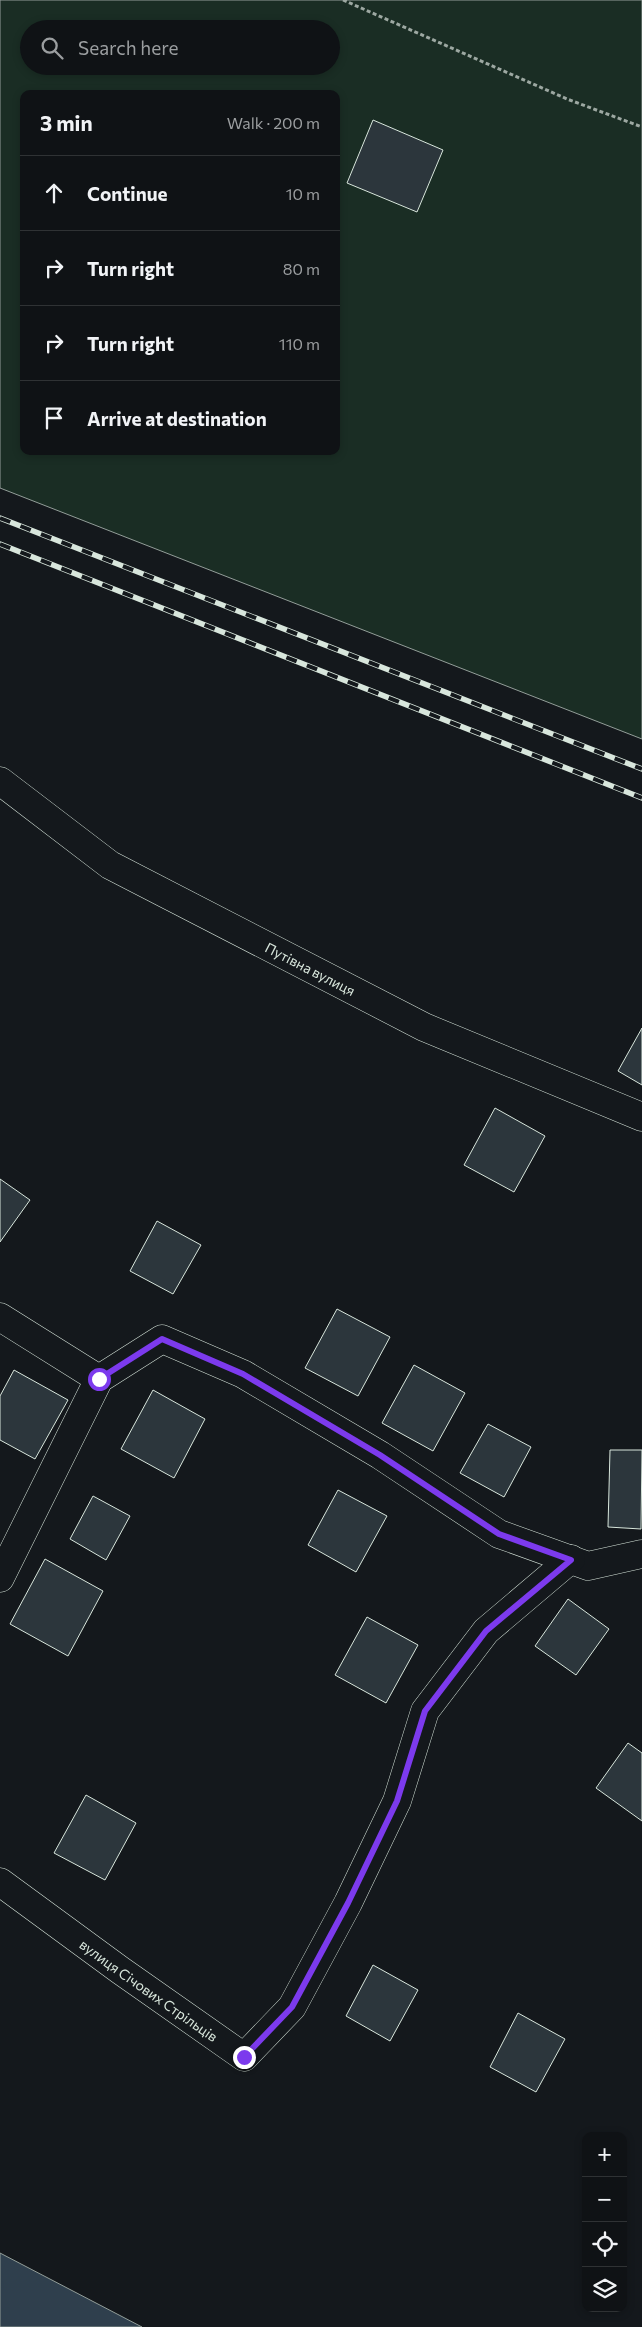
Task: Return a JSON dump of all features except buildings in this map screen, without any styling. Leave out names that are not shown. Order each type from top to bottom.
[{"type":"street","name":"Путівна вулиця","points":[[0,781],[110,865],[424,1027],[642,1117]]},
{"type":"street","points":[[0,1317],[99,1379]]},
{"type":"street","points":[[0,1578],[99,1379],[162,1339],[243,1374],[380,1455],[499,1534],[588,1566],[642,1554]]},
{"type":"street","name":"вулиця Січових Стрільців","points":[[0,1882],[120,1970],[244,2057],[292,2007],[348,1903],[397,1801],[425,1711],[486,1631],[571,1560]]},
{"type":"path","points":[[343,0],[567,99],[642,127]]},
{"type":"green space","points":[[0,0],[642,0],[642,739],[0,488]]},
{"type":"water","points":[[0,2253],[142,2327],[0,2327]]},
{"type":"railway","points":[[0,518],[642,769]]},
{"type":"railway","points":[[0,544],[642,798]]},
{"type":"route","points":[[99,1379],[162,1339],[243,1374],[380,1455],[499,1534],[571,1560],[486,1631],[425,1711],[397,1801],[348,1903],[292,2007],[244,2057]]}]
